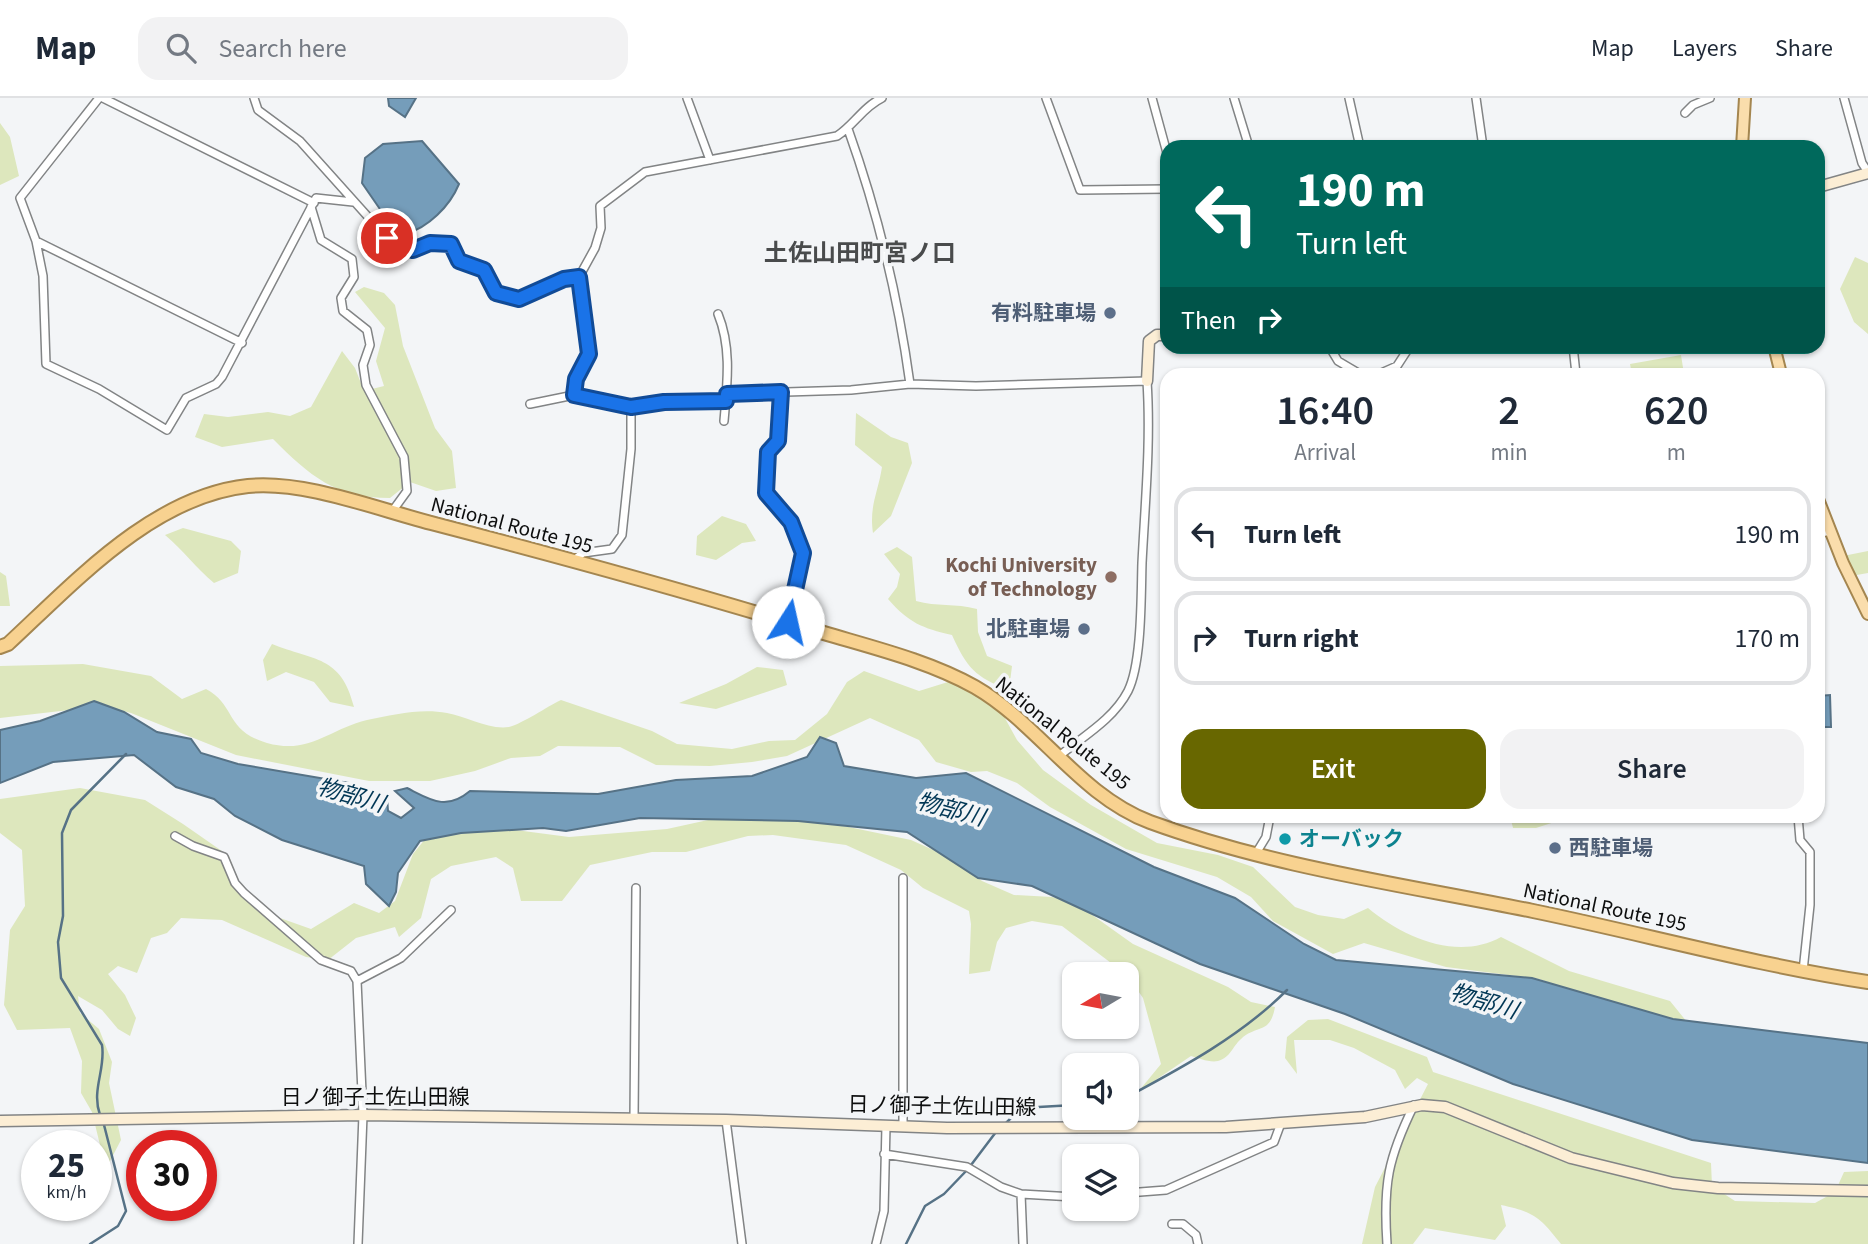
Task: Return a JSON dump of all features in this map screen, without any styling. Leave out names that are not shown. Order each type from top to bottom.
[{"type":"highway","name":"National Route 195","points":[[0,647],[8,644],[134,530],[210,494],[250,485],[289,488],[574,560],[788,622],[951,675],[980,690],[1012,714],[1057,757],[1109,798],[1144,820],[1255,856],[1652,936],[1803,972],[1868,982]]},
{"type":"main road","points":[[1742,140],[1745,98]]},
{"type":"main road","points":[[1825,185],[1868,173]]},
{"type":"main road","points":[[1147,381],[1149,341],[1160,335]]},
{"type":"main road","points":[[1825,535],[1868,614]]},
{"type":"main road","name":"日ノ御子土佐山田線","points":[[0,1121],[363,1115],[726,1120],[886,1126],[1226,1127],[1365,1117],[1414,1105],[1445,1107],[1571,1158],[1672,1183],[1718,1188],[1868,1191]]},
{"type":"street","points":[[353,202],[316,198],[312,205],[242,343],[216,384],[186,398],[167,430],[99,389],[46,364],[43,276],[36,241],[20,198],[101,98],[312,205],[321,240],[352,259],[354,277],[341,298],[343,311],[367,330],[370,345],[363,365],[366,385],[404,457],[407,491],[391,513]]},
{"type":"street","points":[[254,98],[258,110],[300,141],[387,238],[400,246],[413,250],[430,243],[451,244],[459,261],[484,270],[496,293],[519,299],[564,279],[579,277]]},
{"type":"street","points":[[687,98],[710,160]]},
{"type":"street","points":[[574,395],[576,379],[589,354],[579,277],[598,238],[600,206],[645,173],[837,135],[848,130],[871,103],[883,98]]},
{"type":"street","points":[[1046,98],[1080,190],[1160,189]]},
{"type":"street","points":[[1152,98],[1163,140]]},
{"type":"street","points":[[1234,98],[1247,140]]},
{"type":"street","points":[[1349,98],[1358,140]]},
{"type":"street","points":[[1476,98],[1482,140]]},
{"type":"street","points":[[1685,113],[1710,98]]},
{"type":"street","points":[[1844,98],[1862,163],[1868,173]]},
{"type":"street","points":[[848,130],[867,183],[900,310],[910,384]]},
{"type":"street","points":[[36,241],[242,343]]},
{"type":"street","points":[[718,314],[725,331],[724,421]]},
{"type":"street","points":[[1334,354],[1338,361],[1350,368]]},
{"type":"street","points":[[1392,368],[1405,354]]},
{"type":"street","points":[[530,404],[574,395],[631,407],[781,392],[910,384],[976,386],[1147,381],[1150,421],[1139,623],[1132,679],[1128,691],[1107,719],[1057,757]]},
{"type":"street","points":[[781,392],[778,441],[768,452],[766,493],[791,522],[803,553],[788,622]]},
{"type":"street","points":[[574,560],[583,553],[612,550],[622,535],[631,449],[631,407]]},
{"type":"street","points":[[1255,856],[1266,837],[1269,823]]},
{"type":"street","points":[[1799,823],[1800,841],[1810,852],[1811,867],[1803,972]]},
{"type":"street","points":[[175,835],[193,846],[224,856],[235,883],[244,893],[321,960],[351,971],[357,981],[363,1115],[358,1244]]},
{"type":"street","points":[[903,878],[903,1125]]},
{"type":"street","points":[[634,1119],[636,888]]},
{"type":"street","points":[[357,981],[401,958],[451,910]]},
{"type":"street","points":[[1387,1244],[1386,1192],[1391,1156],[1414,1105]]},
{"type":"street","points":[[726,1120],[742,1244]]},
{"type":"street","points":[[1139,1192],[1166,1190],[1275,1142],[1281,1123]]},
{"type":"street","points":[[876,1244],[884,1211],[886,1126]]},
{"type":"street","points":[[884,1154],[967,1167],[1001,1187],[1021,1194],[1062,1196]]},
{"type":"street","points":[[1021,1194],[1023,1244]]},
{"type":"street","points":[[1172,1224],[1184,1224],[1196,1235],[1198,1244]]},
{"type":"green space","points":[[0,123],[10,137],[19,176],[0,185]]},
{"type":"green space","points":[[1855,257],[1868,263],[1868,334],[1854,322],[1840,289]]},
{"type":"green space","points":[[364,287],[384,293],[395,305],[403,346],[435,428],[452,451],[456,488],[436,491],[410,482],[390,498],[354,494],[312,474],[273,439],[222,447],[195,437],[204,414],[228,417],[268,412],[290,416],[311,407],[342,351],[355,368],[364,391],[384,386],[376,361],[385,328],[355,292]]},
{"type":"green space","points":[[1681,355],[1683,368],[1631,368],[1630,364]]},
{"type":"green space","points":[[856,413],[891,437],[908,443],[912,463],[891,516],[873,533],[873,507],[882,467],[855,445]]},
{"type":"green space","points":[[722,516],[746,524],[756,541],[742,543],[716,560],[696,555],[697,536]]},
{"type":"green space","points":[[183,528],[231,541],[241,551],[238,573],[214,583],[165,535]]},
{"type":"green space","points":[[897,547],[912,557],[916,601],[977,609],[978,632],[987,656],[1012,666],[1009,690],[988,681],[973,670],[962,656],[952,635],[917,623],[888,599],[897,587],[900,574],[884,554]]},
{"type":"green space","points":[[1868,551],[1868,573],[1851,576],[1843,556]]},
{"type":"green space","points":[[0,572],[6,576],[10,606],[0,606]]},
{"type":"green space","points":[[272,644],[324,662],[342,678],[354,707],[330,702],[314,682],[286,672],[267,681],[263,660]]},
{"type":"green space","points":[[83,664],[151,676],[182,699],[206,689],[216,695],[244,732],[267,743],[282,746],[308,743],[367,720],[417,712],[447,713],[493,726],[509,727],[561,700],[652,731],[677,744],[732,749],[769,741],[795,740],[827,714],[847,682],[864,671],[919,691],[948,682],[975,692],[1001,711],[1017,740],[1043,770],[1091,805],[1157,843],[1218,855],[1253,867],[1295,907],[1318,915],[1344,919],[1368,908],[1398,929],[1415,937],[1450,946],[1484,944],[1501,937],[1569,971],[1670,1001],[1687,1022],[1663,1022],[1539,979],[1446,967],[1364,943],[1333,954],[1273,921],[1251,897],[1217,877],[1126,849],[1050,807],[1017,783],[987,771],[971,772],[936,762],[919,740],[870,718],[787,756],[752,762],[710,766],[656,765],[620,747],[558,746],[540,756],[511,758],[475,771],[430,781],[369,781],[236,755],[131,713],[104,706],[0,718],[0,666]]},
{"type":"green space","points":[[757,667],[783,670],[787,685],[716,709],[679,703],[726,684]]},
{"type":"green space","points":[[80,788],[145,800],[229,856],[245,900],[280,918],[311,929],[354,903],[379,913],[395,901],[413,854],[430,833],[501,828],[569,837],[667,829],[740,813],[820,821],[911,840],[949,857],[982,881],[1014,895],[1052,897],[1074,902],[1133,944],[1228,987],[1251,1002],[1275,1007],[1270,1022],[1247,1034],[1222,1059],[1211,1061],[1191,1056],[1139,1091],[1161,1064],[1143,998],[1139,992],[1139,962],[1110,962],[1062,926],[1032,921],[1006,928],[997,942],[990,971],[969,974],[969,911],[923,888],[901,870],[846,845],[773,835],[748,836],[686,852],[652,852],[590,865],[562,901],[521,901],[513,868],[496,857],[451,866],[431,879],[421,918],[399,937],[395,927],[356,938],[328,960],[306,957],[222,920],[181,918],[167,933],[151,938],[137,973],[118,966],[108,974],[125,995],[136,1018],[130,1036],[118,1029],[102,1010],[78,996],[80,1013],[99,1029],[112,1062],[109,1083],[121,1140],[112,1157],[112,1130],[96,1130],[92,1112],[81,1093],[82,1061],[70,1028],[17,1030],[4,1005],[10,930],[25,906],[22,850],[0,833],[0,799]]},
{"type":"green space","points":[[1512,823],[1551,823],[1536,828],[1513,828]]},
{"type":"green space","points":[[1328,1019],[1427,1057],[1433,1072],[1711,1163],[1712,1186],[1735,1201],[1815,1203],[1835,1192],[1844,1172],[1868,1171],[1868,1244],[1561,1244],[1536,1217],[1501,1205],[1506,1226],[1495,1240],[1425,1228],[1413,1244],[1362,1244],[1375,1187],[1428,1084],[1417,1078],[1405,1089],[1395,1070],[1354,1048],[1330,1040],[1294,1040],[1297,1074],[1285,1058],[1287,1037],[1308,1020]]},
{"type":"water","points":[[388,98],[416,98],[405,117],[389,106]]},
{"type":"water","points":[[422,141],[459,184],[437,215],[422,227],[405,234],[393,228],[362,183],[365,158],[383,144]]},
{"type":"water","points":[[1825,695],[1830,695],[1831,727],[1825,727]]},
{"type":"water","name":"物部川","points":[[94,701],[124,712],[157,732],[191,739],[201,753],[238,764],[355,784],[387,796],[388,811],[401,818],[414,808],[395,791],[407,788],[438,802],[446,802],[470,791],[598,794],[676,780],[752,776],[807,757],[820,737],[836,743],[844,766],[916,778],[966,773],[1154,867],[1235,898],[1304,944],[1336,960],[1532,978],[1673,1019],[1868,1043],[1868,1163],[1692,1140],[1513,1084],[1345,1014],[1200,964],[1032,886],[978,878],[907,832],[798,821],[640,818],[566,831],[543,828],[461,833],[420,841],[398,873],[396,892],[389,906],[366,884],[364,866],[282,840],[235,816],[214,799],[176,787],[134,755],[53,762],[0,783],[0,730],[40,721]]},
{"type":"waterway","points":[[100,1115],[97,1097],[102,1045],[61,978],[58,942],[63,916],[62,833],[71,810],[126,754]]},
{"type":"waterway","points":[[1139,1090],[1231,1036],[1287,990]]},
{"type":"waterway","points":[[1004,1125],[1021,1108],[1062,1106]]},
{"type":"waterway","points":[[90,1244],[118,1226],[126,1211],[103,1121]]},
{"type":"waterway","points":[[906,1244],[925,1206],[944,1194],[968,1169],[996,1132]]},
{"type":"place","name":"有料駐車場","points":[[1110,313]]},
{"type":"place","name":"Kochi University of Technology","points":[[1111,577]]},
{"type":"place","name":"北駐車場","points":[[1084,629]]},
{"type":"place","name":"オーバック","points":[[1285,839]]},
{"type":"place","name":"西駐車場","points":[[1555,848]]},
{"type":"district","name":"土佐山田町宮ノ口","points":[[860,253]]},
{"type":"route","points":[[387,238],[413,250],[430,243],[451,244],[459,261],[484,270],[496,293],[519,299],[564,279],[579,277],[589,354],[576,379],[574,395],[631,407],[664,402],[726,401],[727,394],[781,392],[778,441],[768,452],[766,493],[791,522],[803,553],[788,622]]}]
